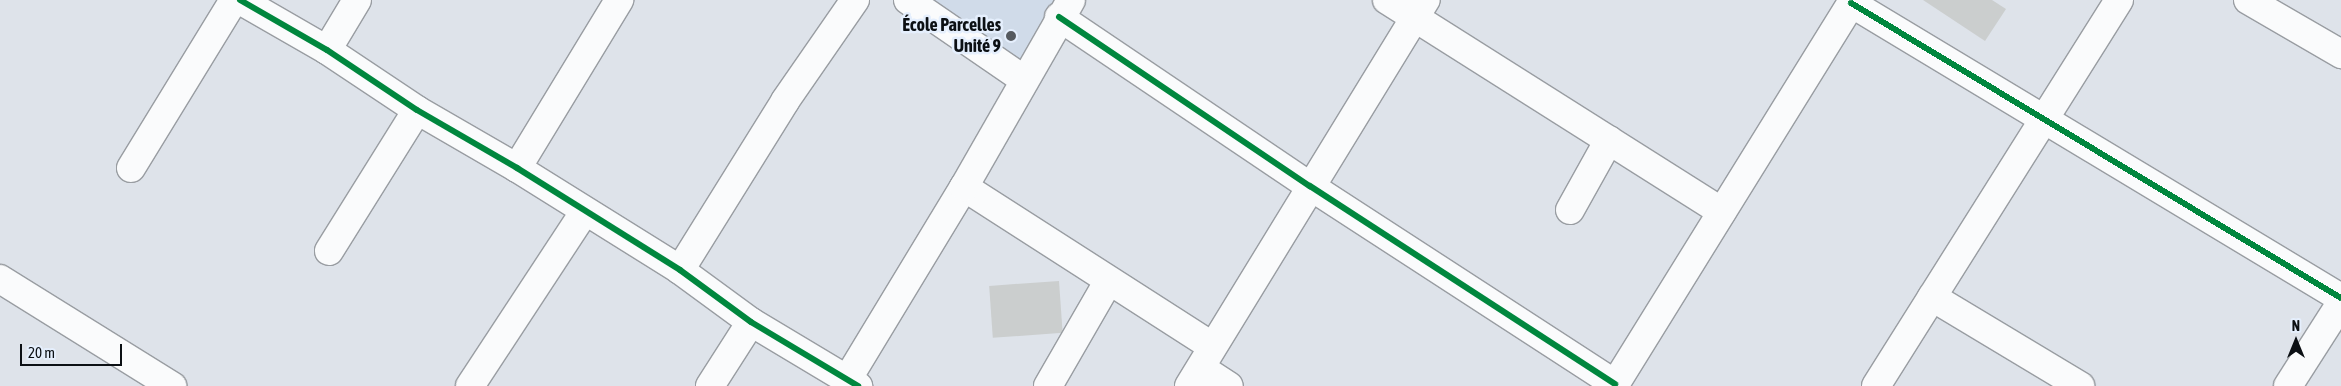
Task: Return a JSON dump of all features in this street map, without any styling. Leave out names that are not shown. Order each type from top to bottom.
[{"type":"street","points":[[131,168],[234,0]]},
{"type":"street","points":[[240,0],[327,50],[417,110],[517,168],[586,211],[680,270],[751,322],[853,383],[1023,79],[1065,9],[1310,186],[1615,385],[1852,2],[2341,298]]},
{"type":"street","points":[[327,50],[357,0]]},
{"type":"street","points":[[517,168],[619,0]]},
{"type":"street","points":[[680,270],[785,101],[855,0]]},
{"type":"street","points":[[908,0],[1023,79]]},
{"type":"street","points":[[1387,0],[1420,9],[1609,140],[1722,212]]},
{"type":"street","points":[[1876,386],[2118,0]]},
{"type":"street","points":[[2248,0],[2341,54]]},
{"type":"street","points":[[1201,366],[1420,9]]},
{"type":"street","points":[[328,251],[417,110]]},
{"type":"street","points":[[1570,210],[1609,140]]},
{"type":"street","points":[[964,187],[1108,282],[1201,366],[1228,386]]},
{"type":"street","points":[[470,386],[586,211]]},
{"type":"street","points":[[0,278],[172,386]]},
{"type":"street","points":[[1048,386],[1108,282]]},
{"type":"street","points":[[1932,297],[2080,386]]},
{"type":"street","points":[[2288,386],[2341,303]]},
{"type":"street","points":[[710,386],[751,322]]},
{"type":"shaded area","name":"École Parcelles Unité 9","points":[[910,0],[1074,0],[1030,72]]},
{"type":"building","points":[[1923,0],[1992,0],[2006,9],[1985,41]]},
{"type":"building","points":[[1059,281],[1063,333],[993,338],[989,286]]},
{"type":"cycle path","points":[[240,0],[327,50],[417,110],[517,168],[680,270],[751,322],[858,386]]},
{"type":"cycle path","points":[[1851,3],[2341,298]]},
{"type":"cycle path","points":[[1059,17],[1310,186],[1615,384]]},
{"type":"place","name":"École Parcelles Unité 9","points":[[1011,36]]}]
